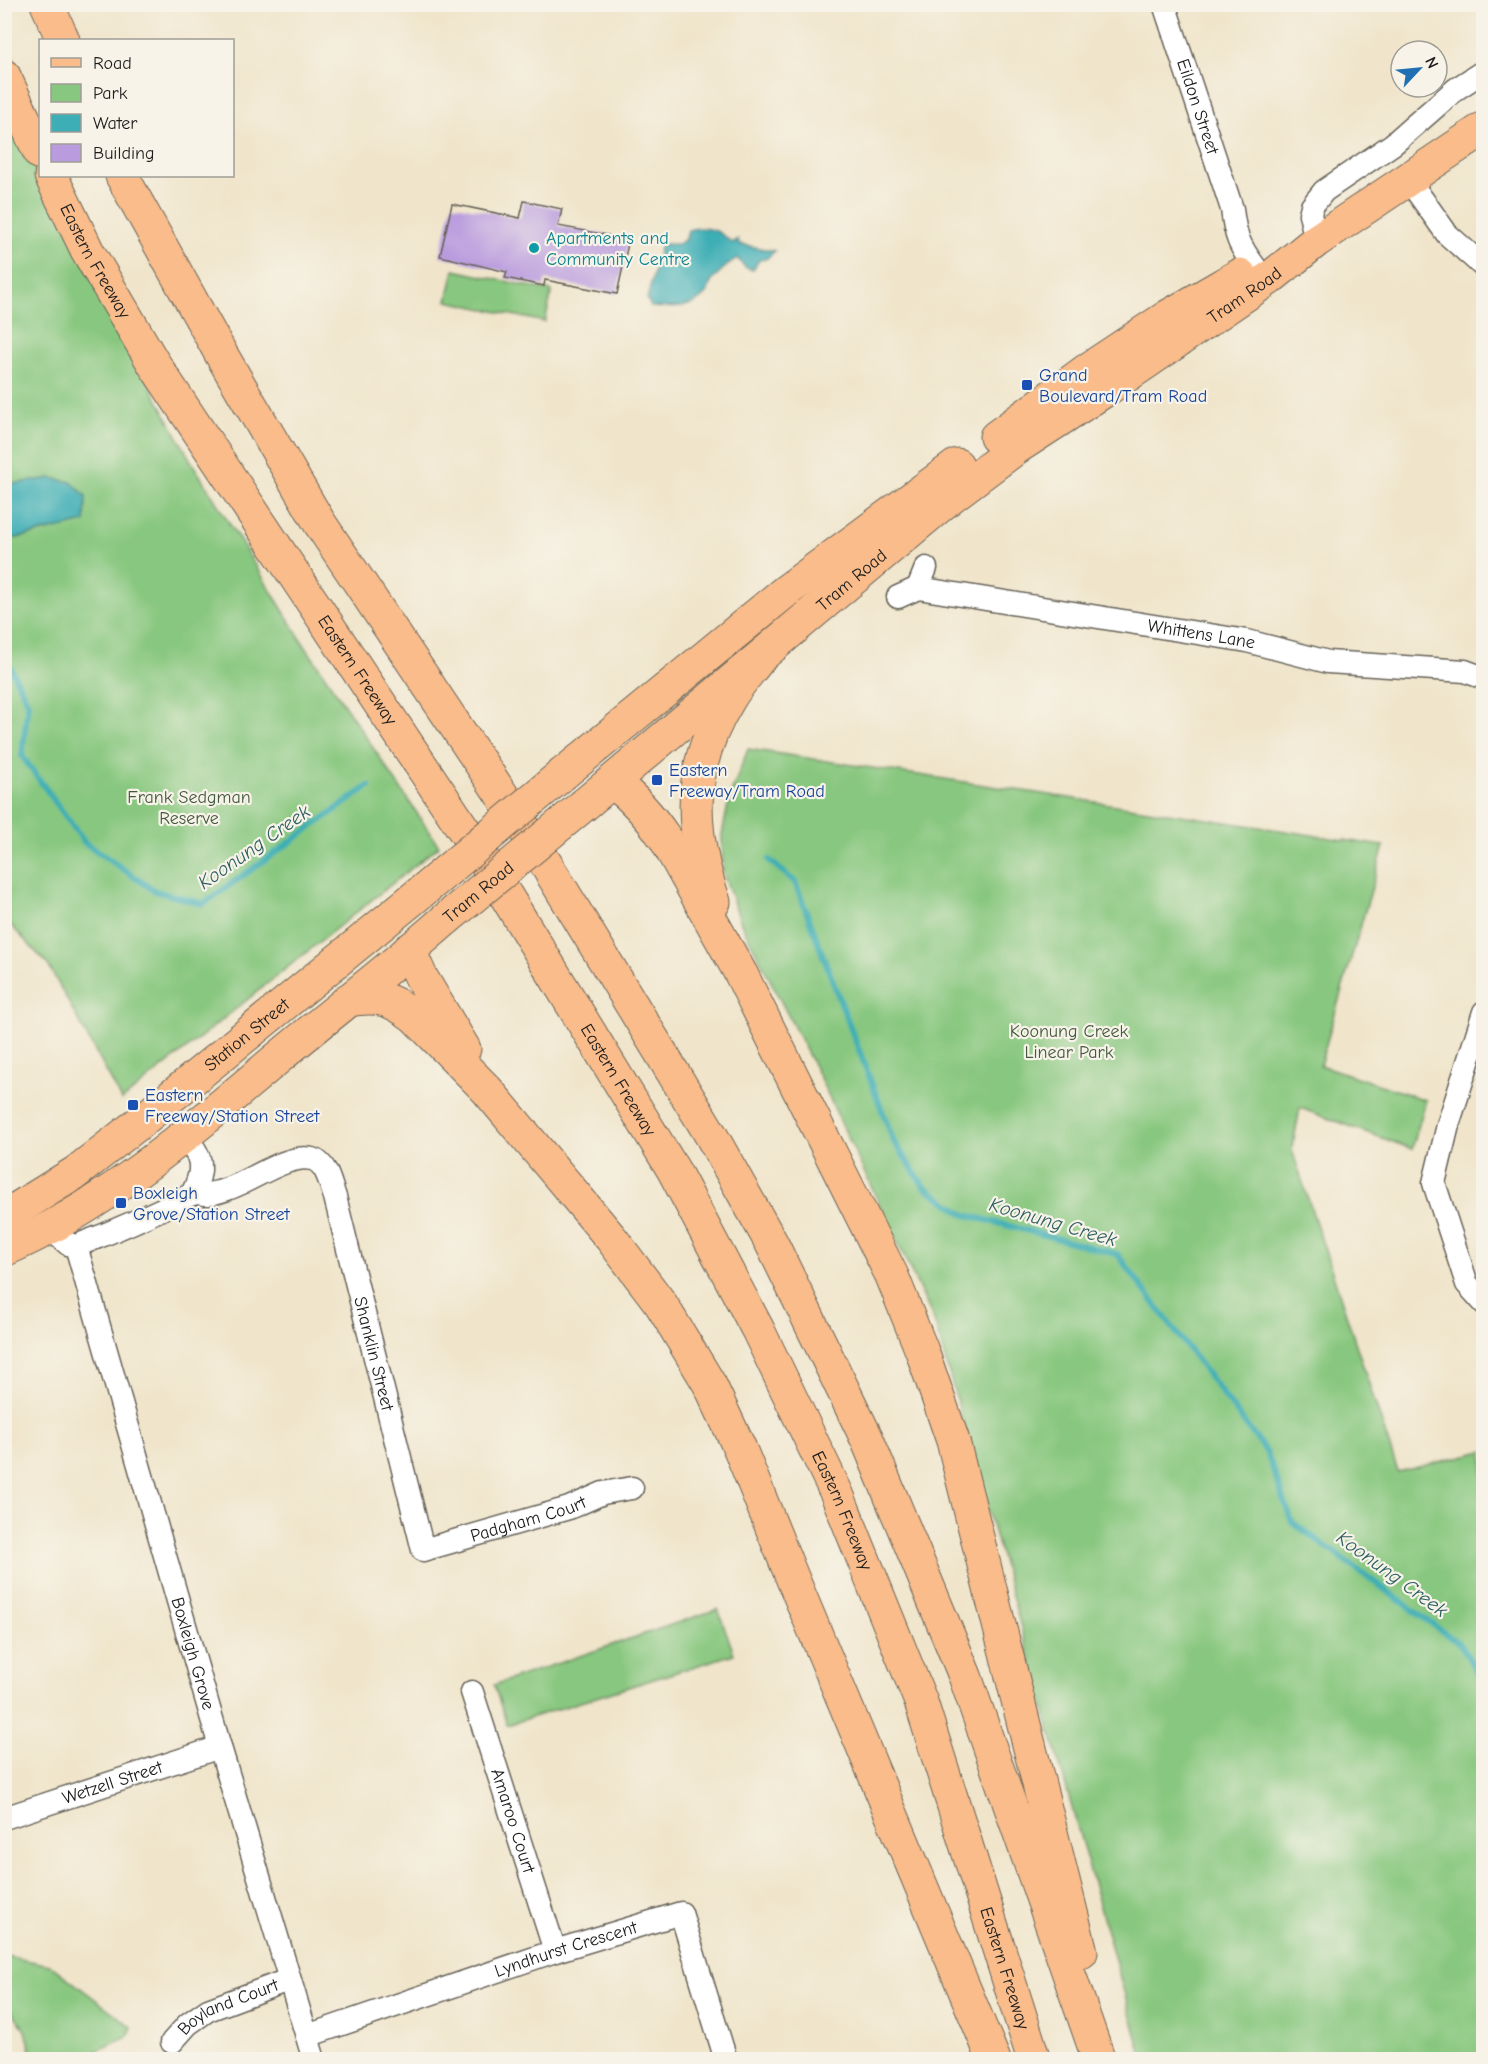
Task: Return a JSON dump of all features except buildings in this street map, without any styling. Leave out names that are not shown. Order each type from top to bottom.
[{"type":"main road","points":[[47,4],[63,39]]},
{"type":"main road","points":[[4,76],[39,151]]},
{"type":"main road","name":"Tram Road","points":[[410,950],[948,499],[1016,448],[1101,371],[1167,316],[1316,242],[1484,128]]},
{"type":"main road","name":"Eastern Freeway","points":[[51,177],[87,250],[154,364],[486,863],[674,1171],[741,1298],[837,1494],[921,1702],[1034,2060]]},
{"type":"main road","points":[[123,177],[319,522],[524,828],[711,1135],[772,1244],[867,1439],[965,1676],[1100,2060]]},
{"type":"main road","name":"Tram Road","points":[[426,888],[786,591],[1101,371]]},
{"type":"main road","points":[[741,974],[717,911],[704,867],[695,795],[705,745],[729,698],[759,659]]},
{"type":"main road","points":[[564,773],[591,776],[613,782],[633,797],[665,838],[741,974],[892,1276],[922,1351],[953,1441],[1079,1943],[1100,2060]]},
{"type":"main road","points":[[426,888],[411,912],[407,931],[410,950],[421,977],[487,1090]]},
{"type":"main road","name":"Station Street","points":[[4,1216],[63,1180],[139,1123],[426,888]]},
{"type":"main road","points":[[4,1250],[49,1228],[111,1190],[184,1137],[410,950]]},
{"type":"main road","points":[[348,1000],[383,998],[414,1016],[487,1090],[611,1238],[661,1304],[715,1395],[740,1449],[994,2060]]},
{"type":"main road","points":[[49,1228],[46,1204],[63,1180],[122,1155],[150,1137],[165,1133],[184,1137]]},
{"type":"street","name":"Eildon Street","points":[[1164,4],[1232,209],[1234,229],[1239,244],[1265,269]]},
{"type":"street","points":[[1316,242],[1310,213],[1312,206],[1324,191],[1393,144],[1456,89],[1484,71]]},
{"type":"street","points":[[1402,183],[1416,218],[1447,234],[1484,267]]},
{"type":"street","name":"Whittens Lane","points":[[914,584],[1247,642],[1328,662],[1465,671],[1484,678]]},
{"type":"street","points":[[1484,1012],[1449,1125],[1434,1183],[1467,1284],[1484,1303]]},
{"type":"street","points":[[184,1137],[193,1145],[201,1169],[198,1183],[192,1194]]},
{"type":"street","name":"Shanklin Street","points":[[258,1173],[307,1159],[317,1161],[325,1169],[338,1207],[423,1550]]},
{"type":"street","points":[[201,1169],[228,1176],[258,1173]]},
{"type":"street","points":[[49,1228],[68,1244],[76,1246],[172,1205],[192,1194],[208,1194],[230,1188],[258,1173]]},
{"type":"street","name":"Boxleigh Grove","points":[[76,1246],[288,1980],[314,2060]]},
{"type":"street","name":"Padgham Court","points":[[423,1550],[568,1508],[603,1492],[633,1488]]},
{"type":"street","name":"Amaroo Court","points":[[472,1692],[555,1951]]},
{"type":"street","name":"Wetzell Street","points":[[4,1818],[220,1747]]},
{"type":"street","name":"Lyndhurst Crescent","points":[[307,2036],[555,1951],[681,1913],[726,2060]]},
{"type":"street","name":"Boyland Court","points":[[172,2042],[188,2024],[208,2010],[288,1980]]},
{"type":"green space","name":"Frank Sedgman Reserve","points":[[4,32],[39,132],[39,177],[55,177],[86,267],[191,461],[305,646],[439,846],[122,1100],[48,965],[5,919]]},
{"type":"green space","points":[[454,270],[552,291],[545,322],[447,301]]},
{"type":"green space","name":"Koonung Creek Linear Park","points":[[748,749],[1384,846],[1320,1065],[1426,1100],[1412,1149],[1300,1108],[1292,1150],[1398,1472],[1483,1451],[1483,2059],[1143,2059],[934,1320],[820,1078],[741,923],[723,873],[722,834],[730,796]]},
{"type":"green space","points":[[718,1609],[734,1654],[507,1725],[494,1685]]},
{"type":"green space","points":[[5,1956],[50,1965],[132,2027],[128,2037],[79,2059],[29,2059],[29,2044],[24,2029],[5,2005]]},
{"type":"water","points":[[698,228],[717,231],[732,243],[738,239],[739,244],[775,251],[766,259],[759,260],[753,270],[745,267],[737,258],[717,275],[706,294],[694,303],[680,307],[651,307],[647,299],[661,244],[678,244],[686,239],[688,230]]},
{"type":"water","points":[[51,478],[71,482],[86,496],[85,522],[17,538],[5,537],[5,485]]},
{"type":"waterway","name":"Koonung Creek","points":[[4,663],[8,663],[28,703],[22,756],[85,843],[155,891],[203,904],[369,786]]},
{"type":"waterway","name":"Koonung Creek","points":[[769,860],[795,882],[894,1142],[924,1186],[963,1214],[1117,1254],[1267,1453],[1292,1522],[1461,1645],[1484,1684]]},
{"type":"place","name":"Apartments and Community Centre","points":[[534,248]]},
{"type":"place","name":"Grand Boulevard/Tram Road","points":[[1027,385]]},
{"type":"place","name":"Eastern Freeway/Tram Road","points":[[657,780]]},
{"type":"place","name":"Eastern Freeway/Station Street","points":[[133,1105]]},
{"type":"place","name":"Boxleigh Grove/Station Street","points":[[121,1203]]}]
